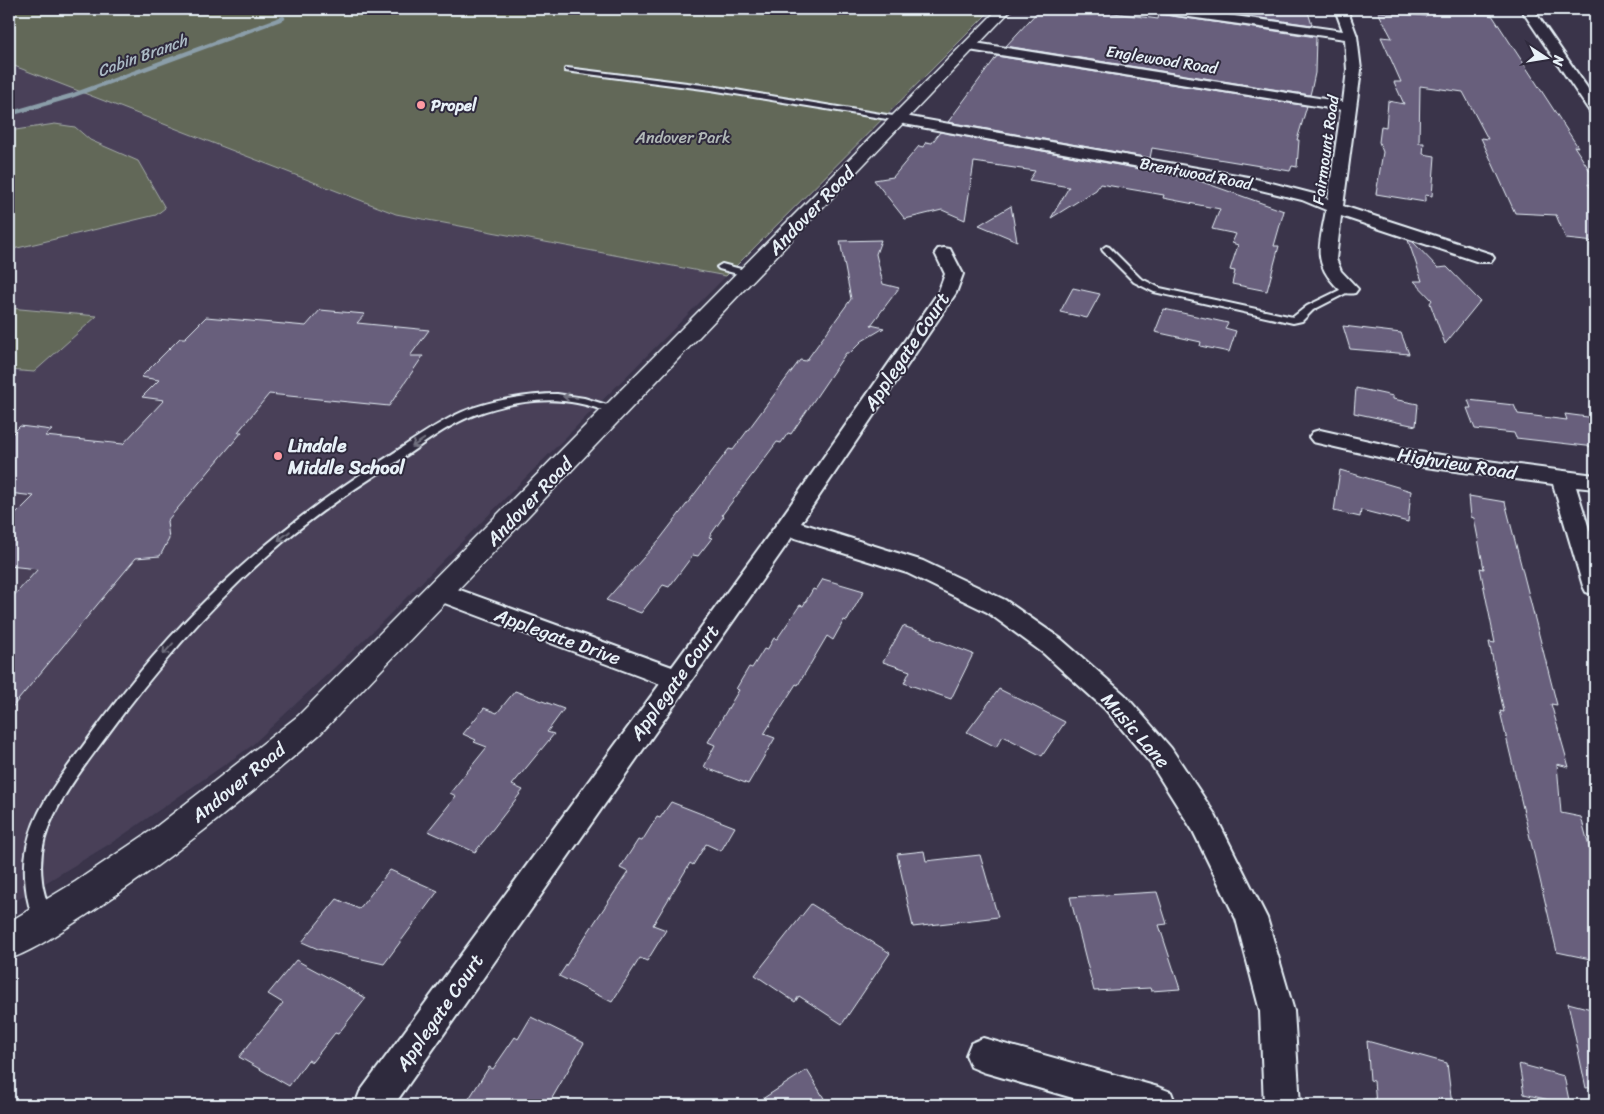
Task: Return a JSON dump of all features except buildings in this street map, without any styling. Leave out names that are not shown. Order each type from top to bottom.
[{"type":"street","name":"Andover Road","points":[[9,942],[42,923],[137,861],[235,788],[309,725],[1005,9]]},
{"type":"street","points":[[1161,9],[1351,36]]},
{"type":"street","name":"Fairmount Road","points":[[1341,9],[1351,36],[1354,70],[1327,259],[1334,273],[1349,289]]},
{"type":"street","points":[[1527,9],[1595,109]]},
{"type":"street","name":"Englewood Road","points":[[969,46],[1350,107]]},
{"type":"street","name":"Brentwood Road","points":[[899,119],[1196,171],[1308,198],[1486,258]]},
{"type":"street","name":"Applegate Court","points":[[373,1105],[676,679],[787,527],[947,293],[954,274],[944,253]]},
{"type":"street","name":"Highview Road","points":[[1320,436],[1418,459],[1595,482]]},
{"type":"street","points":[[1562,478],[1595,586]]},
{"type":"street","name":"Music Lane","points":[[787,527],[915,567],[996,606],[1052,646],[1121,708],[1161,756],[1204,822],[1251,918],[1277,1011],[1282,1105]]},
{"type":"street","name":"Applegate Drive","points":[[440,592],[676,679]]},
{"type":"street","points":[[983,1056],[1158,1105]]},
{"type":"lane","points":[[567,70],[711,88],[899,119]]},
{"type":"lane","points":[[1106,249],[1137,280],[1157,290],[1293,320],[1299,319],[1310,308],[1349,289]]},
{"type":"lane","points":[[722,267],[749,274]]},
{"type":"lane","points":[[42,923],[32,884],[36,839],[54,798],[106,725],[159,659],[209,604],[266,550],[338,495],[434,433],[468,414],[512,402],[548,396],[585,399],[616,411]]},
{"type":"shaded area","name":"Lindale Middle School","points":[[9,64],[396,214],[726,276],[367,637],[250,747],[116,840],[9,905]]},
{"type":"green space","name":"Andover Park","points":[[9,9],[992,9],[726,276],[396,214],[9,64]]},
{"type":"green space","points":[[55,124],[75,127],[90,140],[138,161],[165,208],[156,215],[9,250],[9,131]]},
{"type":"green space","points":[[9,308],[97,316],[34,372],[9,370]]},
{"type":"waterway","name":"Cabin Branch","points":[[9,114],[71,96],[283,18]]},
{"type":"place","name":"Propel","points":[[421,105]]},
{"type":"place","name":"Lindale Middle School","points":[[278,456]]}]
